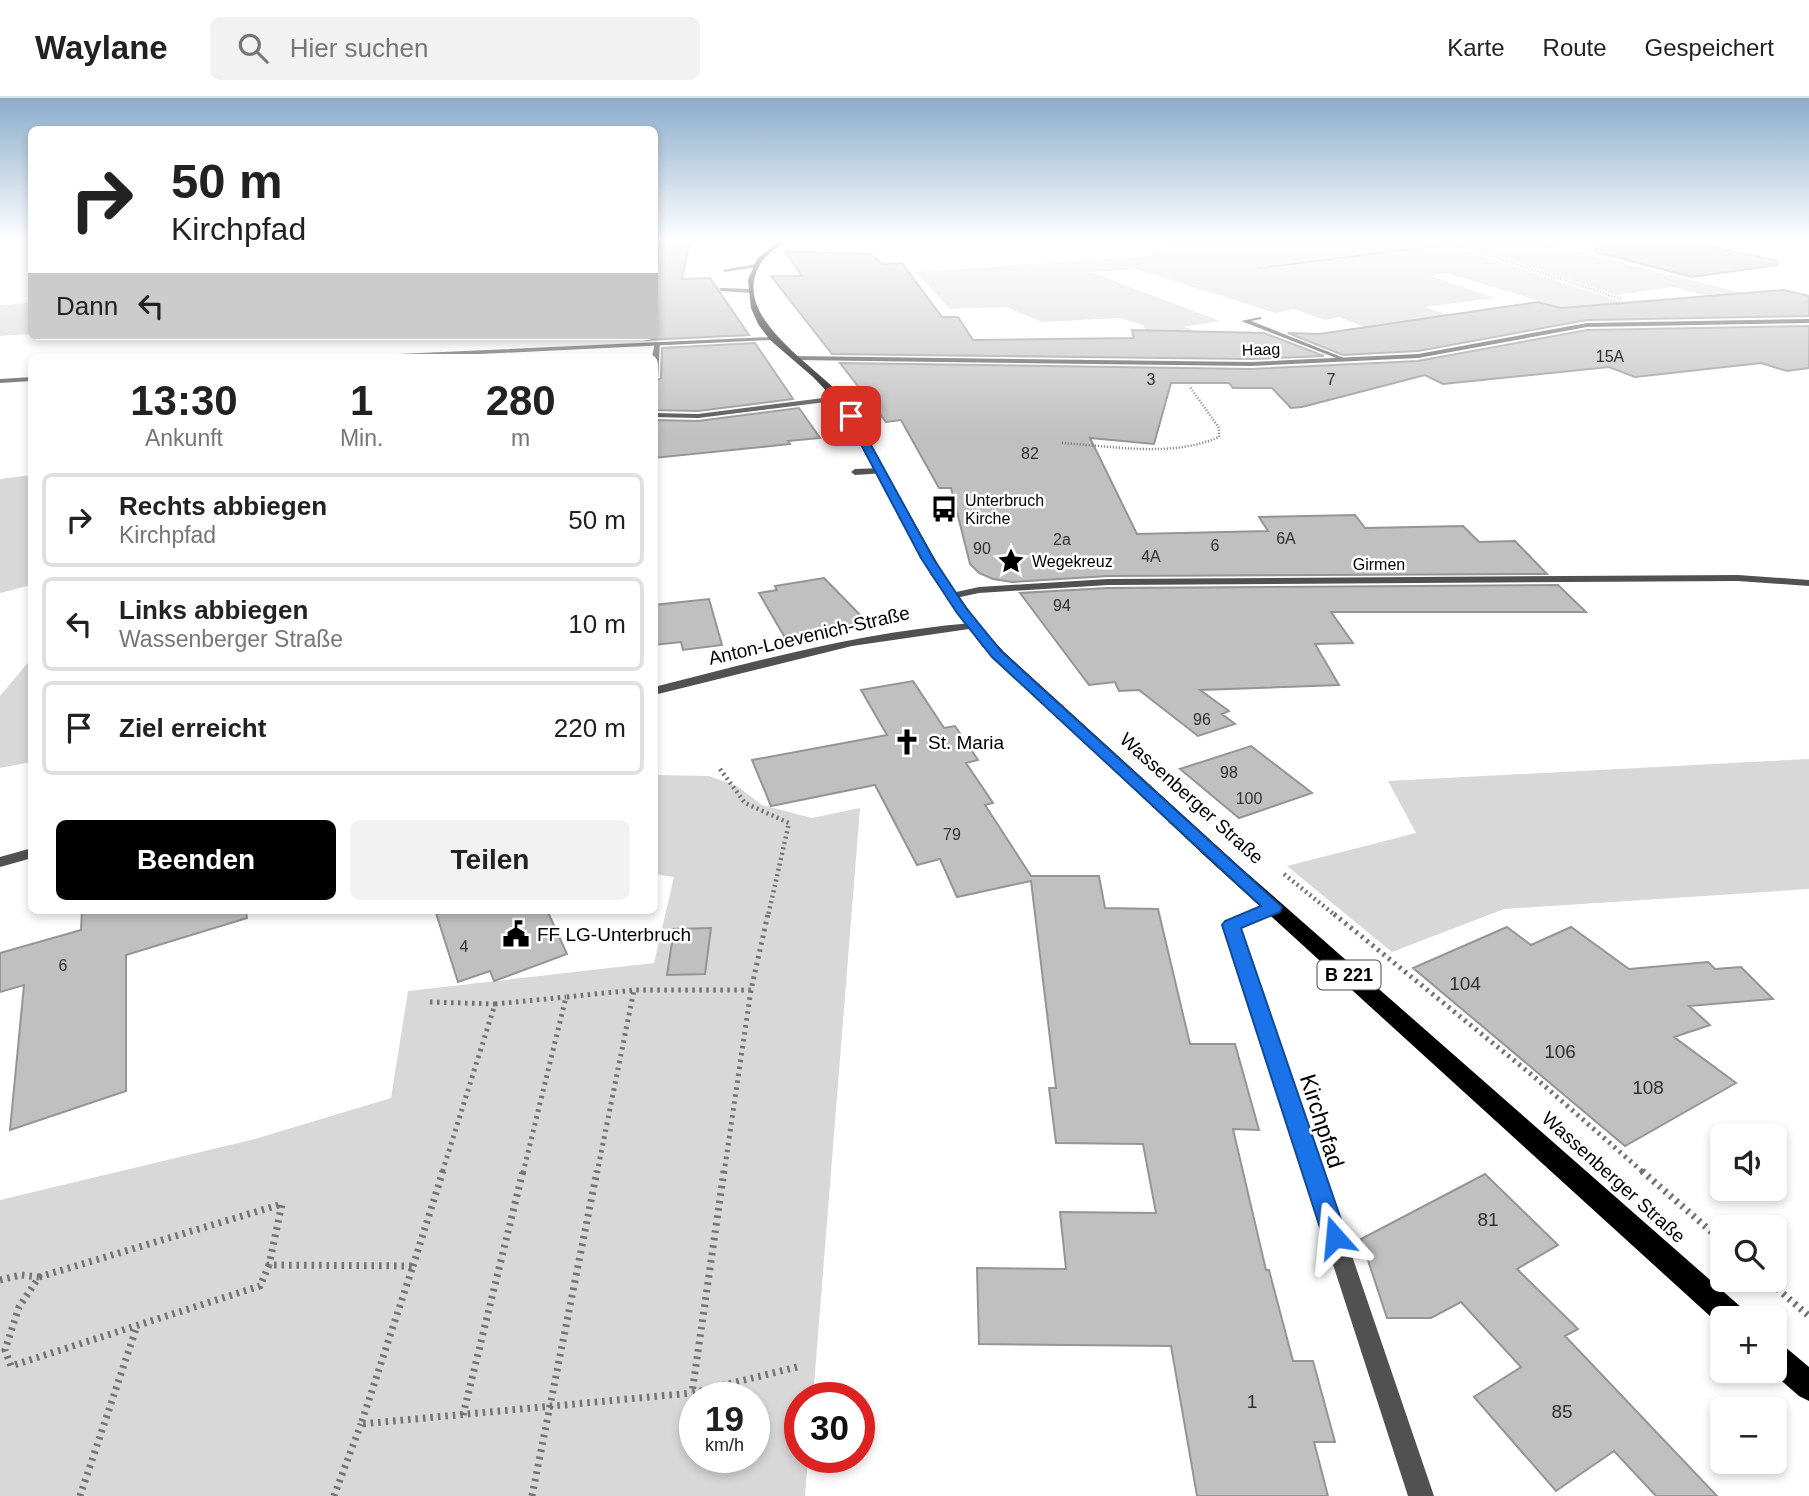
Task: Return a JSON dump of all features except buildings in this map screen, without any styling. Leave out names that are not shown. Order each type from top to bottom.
[{"type":"main road","name":"Wassenberger Straße","points":[[756,306],[758,317],[770,338],[839,398],[882,471],[927,558],[972,625],[997,654],[1273,907],[1719,1306]]},
{"type":"main road","points":[[1787,1367],[1809,1386]]},
{"type":"street","points":[[1259,318],[1244,321],[1346,360]]},
{"type":"street","name":"Haag","points":[[795,358],[1251,364],[1418,356],[1587,325],[1685,321],[1809,321]]},
{"type":"street","points":[[436,354],[770,338]]},
{"type":"street","points":[[656,354],[657,343]]},
{"type":"street","points":[[0,381],[28,379]]},
{"type":"street","points":[[658,415],[698,416],[839,398]]},
{"type":"street","points":[[855,472],[882,471]]},
{"type":"street","name":"Girmen","points":[[951,596],[979,590],[1108,582],[1738,578],[1809,583]]},
{"type":"street","name":"Anton-Loevenich-Straße","points":[[658,690],[783,658],[930,628],[972,625]]},
{"type":"street","points":[[0,862],[28,854]]},
{"type":"street","name":"Kirchpfad","points":[[1273,907],[1231,925],[1421,1496]]},
{"type":"path","points":[[1062,443],[1189,447],[1210,443],[1219,437],[1219,428],[1174,363]]},
{"type":"path","points":[[694,1382],[751,990],[789,823],[745,803],[720,769]]},
{"type":"path","points":[[1276,867],[1532,1075],[1710,1231]]},
{"type":"path","points":[[430,1002],[495,1004],[634,990],[751,990]]},
{"type":"path","points":[[532,1496],[634,990]]},
{"type":"path","points":[[463,1415],[566,997]]},
{"type":"path","points":[[334,1496],[361,1424],[413,1266],[495,1004]]},
{"type":"path","points":[[0,1280],[21,1275],[39,1278],[282,1204],[269,1265],[260,1286],[12,1366],[5,1350],[19,1307],[39,1278]]},
{"type":"path","points":[[269,1265],[413,1266]]},
{"type":"path","points":[[1781,1292],[1809,1316]]},
{"type":"path","points":[[80,1496],[138,1325]]},
{"type":"path","points":[[736,1382],[797,1367]]},
{"type":"path","points":[[361,1424],[679,1394]]},
{"type":"shaded area","points":[[0,306],[28,306],[28,334],[0,336]]},
{"type":"shaded area","points":[[947,306],[1181,306],[1220,321],[1184,327],[1273,357],[1157,359],[1143,325],[1120,318],[1042,322],[1006,307],[950,309]]},
{"type":"shaded area","points":[[1254,306],[1431,306],[1425,307],[1503,334],[1424,350],[1339,317],[1325,320],[1294,309],[1275,313]]},
{"type":"shaded area","points":[[1557,306],[1633,306],[1656,314],[1651,320],[1607,321]]},
{"type":"shaded area","points":[[1744,306],[1794,306],[1809,310],[1772,314]]},
{"type":"shaded area","points":[[28,475],[28,586],[0,593],[0,479]]},
{"type":"shaded area","points":[[28,663],[28,763],[0,768],[0,696]]},
{"type":"shaded area","points":[[1809,759],[1809,889],[1504,909],[1392,952],[1287,866],[1416,833],[1388,781]]},
{"type":"shaded area","points":[[658,775],[709,776],[737,786],[762,805],[812,818],[860,808],[814,1382],[784,1382],[784,1473],[807,1473],[805,1496],[0,1496],[0,1200],[255,1139],[391,1098],[408,991],[654,963],[674,877],[658,874]]},
{"type":"place","name":"Unterbruch Kirche","points":[[944,509]]},
{"type":"place","name":"Wegekreuz","points":[[1011,561]]},
{"type":"place","name":"St. Maria","points":[[907,742]]},
{"type":"place","name":"FF LG-Unterbruch","points":[[516,934]]},
{"type":"route","points":[[851,416],[927,558],[972,625],[997,654],[1125,774],[1273,907],[1231,925],[1335,1237]]}]
